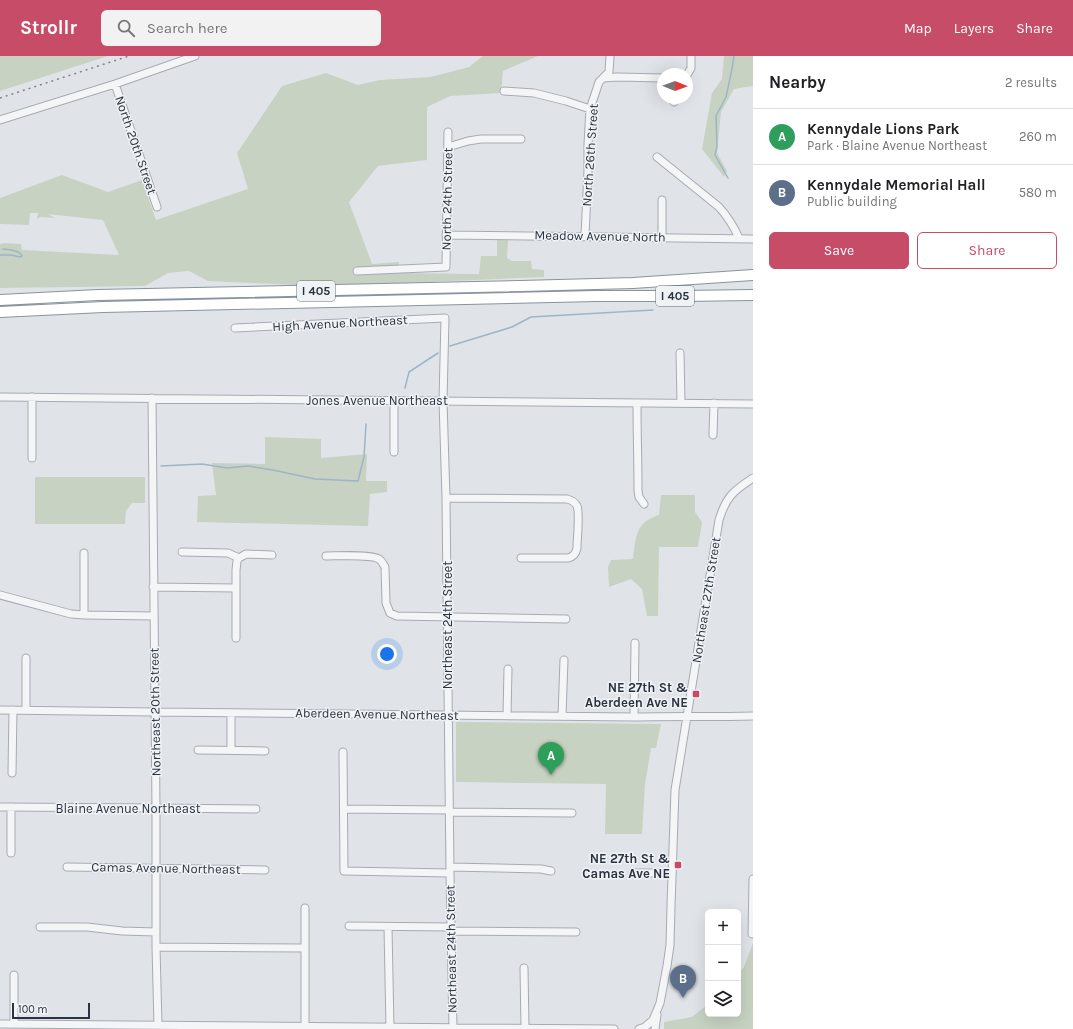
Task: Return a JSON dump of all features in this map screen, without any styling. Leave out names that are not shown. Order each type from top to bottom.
[{"type":"highway","points":[[633,283],[753,275]]},
{"type":"highway","name":"I 405","points":[[0,300],[98,295],[753,281]]},
{"type":"highway","name":"I 405","points":[[0,312],[103,307],[596,296],[753,295]]},
{"type":"highway","points":[[596,296],[753,302]]},
{"type":"street","points":[[0,120],[115,84],[195,56]]},
{"type":"street","name":"North 26th Street","points":[[585,236],[590,109],[599,82],[609,72],[610,56]]},
{"type":"street","points":[[691,56],[691,68]]},
{"type":"street","points":[[603,78],[657,78]]},
{"type":"street","name":"North 20th Street","points":[[115,84],[156,207]]},
{"type":"street","points":[[504,91],[534,93],[590,109]]},
{"type":"street","name":"North 24th Street","points":[[357,271],[446,267],[448,132]]},
{"type":"street","points":[[448,147],[481,139],[521,139]]},
{"type":"street","points":[[657,157],[719,207],[727,216],[739,238]]},
{"type":"street","points":[[662,200],[662,237]]},
{"type":"street","name":"Meadow Avenue North","points":[[446,235],[753,239]]},
{"type":"street","name":"High Avenue Northeast","points":[[235,328],[445,318]]},
{"type":"street","name":"Northeast 24th Street","points":[[445,318],[443,400],[446,498],[449,811],[452,929],[450,1028]]},
{"type":"street","points":[[680,353],[681,403]]},
{"type":"street","name":"Jones Avenue Northeast","points":[[0,397],[753,404]]},
{"type":"street","points":[[32,397],[32,458]]},
{"type":"street","name":"Northeast 20th Street","points":[[152,398],[156,947],[158,1025]]},
{"type":"street","points":[[394,400],[394,452]]},
{"type":"street","points":[[637,403],[636,435],[638,443],[638,490],[639,497],[644,504]]},
{"type":"street","points":[[713,435],[714,403]]},
{"type":"street","name":"Northeast 27th Street","points":[[648,1027],[657,1010],[664,983],[668,956],[675,790],[719,520],[727,500],[733,492],[753,478]]},
{"type":"street","points":[[446,498],[567,499],[574,502],[578,512],[577,548],[574,555],[568,558],[521,558]]},
{"type":"street","points":[[182,552],[228,553],[239,558]]},
{"type":"street","points":[[84,553],[84,615]]},
{"type":"street","points":[[236,638],[236,565],[239,558],[246,554],[272,555]]},
{"type":"street","points":[[326,556],[370,557],[378,559],[382,562],[386,572],[387,607],[390,614],[401,617],[566,619]]},
{"type":"street","points":[[153,587],[236,588]]},
{"type":"street","points":[[0,595],[71,614],[154,616]]},
{"type":"street","points":[[634,717],[635,643]]},
{"type":"street","points":[[26,658],[26,710]]},
{"type":"street","points":[[562,716],[564,660]]},
{"type":"street","points":[[507,716],[508,669]]},
{"type":"street","name":"Aberdeen Avenue Northeast","points":[[0,710],[507,716],[753,716]]},
{"type":"street","points":[[12,773],[13,710]]},
{"type":"street","points":[[231,713],[231,750]]},
{"type":"street","points":[[198,750],[265,751]]},
{"type":"street","points":[[343,752],[344,871],[541,869],[551,871]]},
{"type":"street","name":"Blaine Avenue Northeast","points":[[0,807],[256,809]]},
{"type":"street","points":[[11,807],[11,853]]},
{"type":"street","points":[[344,809],[572,813]]},
{"type":"street","name":"Camas Avenue Northeast","points":[[67,867],[265,870]]},
{"type":"street","points":[[633,873],[672,873]]},
{"type":"street","points":[[752,934],[753,879]]},
{"type":"street","points":[[305,908],[305,1026]]},
{"type":"street","points":[[349,926],[576,932]]},
{"type":"street","points":[[40,927],[87,927],[122,931],[156,932]]},
{"type":"street","points":[[388,927],[390,1028]]},
{"type":"street","points":[[156,947],[305,948]]},
{"type":"street","points":[[524,968],[530,1029]]},
{"type":"street","points":[[14,975],[14,1024]]},
{"type":"street","name":"Northeast 27th Street","points":[[656,1029],[657,1010]]},
{"type":"street","points":[[0,1024],[51,1027],[128,1027],[158,1025],[272,1028],[305,1026],[346,1028],[614,1029]]},
{"type":"street","points":[[638,1029],[648,1027]]},
{"type":"green space","points":[[0,56],[108,56],[0,91]]},
{"type":"green space","points":[[483,56],[538,56],[503,71],[501,93],[450,96],[427,107],[427,160],[378,166],[349,202],[372,264],[399,262],[399,273],[479,274],[481,256],[497,256],[497,240],[508,240],[507,258],[512,261],[531,261],[532,269],[544,270],[544,277],[339,287],[208,281],[189,271],[168,273],[145,286],[0,288],[0,244],[21,244],[22,250],[119,255],[103,220],[48,214],[55,218],[41,217],[37,219],[38,213],[30,213],[29,225],[0,224],[0,198],[62,175],[108,192],[142,180],[156,220],[248,189],[237,153],[282,86],[326,73],[358,85],[380,80],[431,77],[469,67]]},
{"type":"green space","points":[[724,56],[753,56],[753,86],[734,89],[721,112],[717,153],[727,171],[724,177],[702,149],[712,93],[722,79]]},
{"type":"green space","points":[[265,437],[321,439],[321,458],[367,454],[366,481],[387,481],[387,492],[370,494],[368,526],[197,522],[198,496],[216,495],[212,463],[265,464]]},
{"type":"green space","points":[[35,477],[145,477],[145,503],[132,503],[126,511],[125,524],[35,524]]},
{"type":"green space","points":[[661,495],[695,495],[695,512],[702,522],[698,547],[659,547],[658,616],[647,616],[642,589],[631,579],[609,587],[608,567],[611,560],[633,559],[635,541],[638,532],[642,525],[659,515]]},
{"type":"green space","points":[[456,722],[661,724],[656,748],[651,748],[645,784],[642,834],[605,834],[606,784],[456,782]]},
{"type":"green space","points":[[753,943],[753,1029],[664,1029],[664,1022],[692,1017],[705,1006],[705,1017],[741,1017],[741,970],[744,967]]},
{"type":"waterway","points":[[728,178],[715,155],[717,146],[716,116],[726,97],[734,56]]},
{"type":"waterway","points":[[0,255],[22,256],[18,252],[3,249]]},
{"type":"waterway","points":[[450,346],[512,327],[531,317],[653,310]]},
{"type":"waterway","points":[[405,388],[409,372],[438,353]]},
{"type":"waterway","points":[[161,466],[202,464],[227,468],[248,466],[315,479],[358,481],[364,457],[366,424]]},
{"type":"railway","points":[[0,98],[129,56]]},
{"type":"place","name":"NE 27th St & Aberdeen Ave NE","points":[[696,694]]},
{"type":"place","name":"Kennydale Lions Park","points":[[551,775]]},
{"type":"place","name":"NE 27th St & Camas Ave NE","points":[[678,865]]},
{"type":"place","name":"Kennydale Memorial Hall","points":[[683,998]]}]
